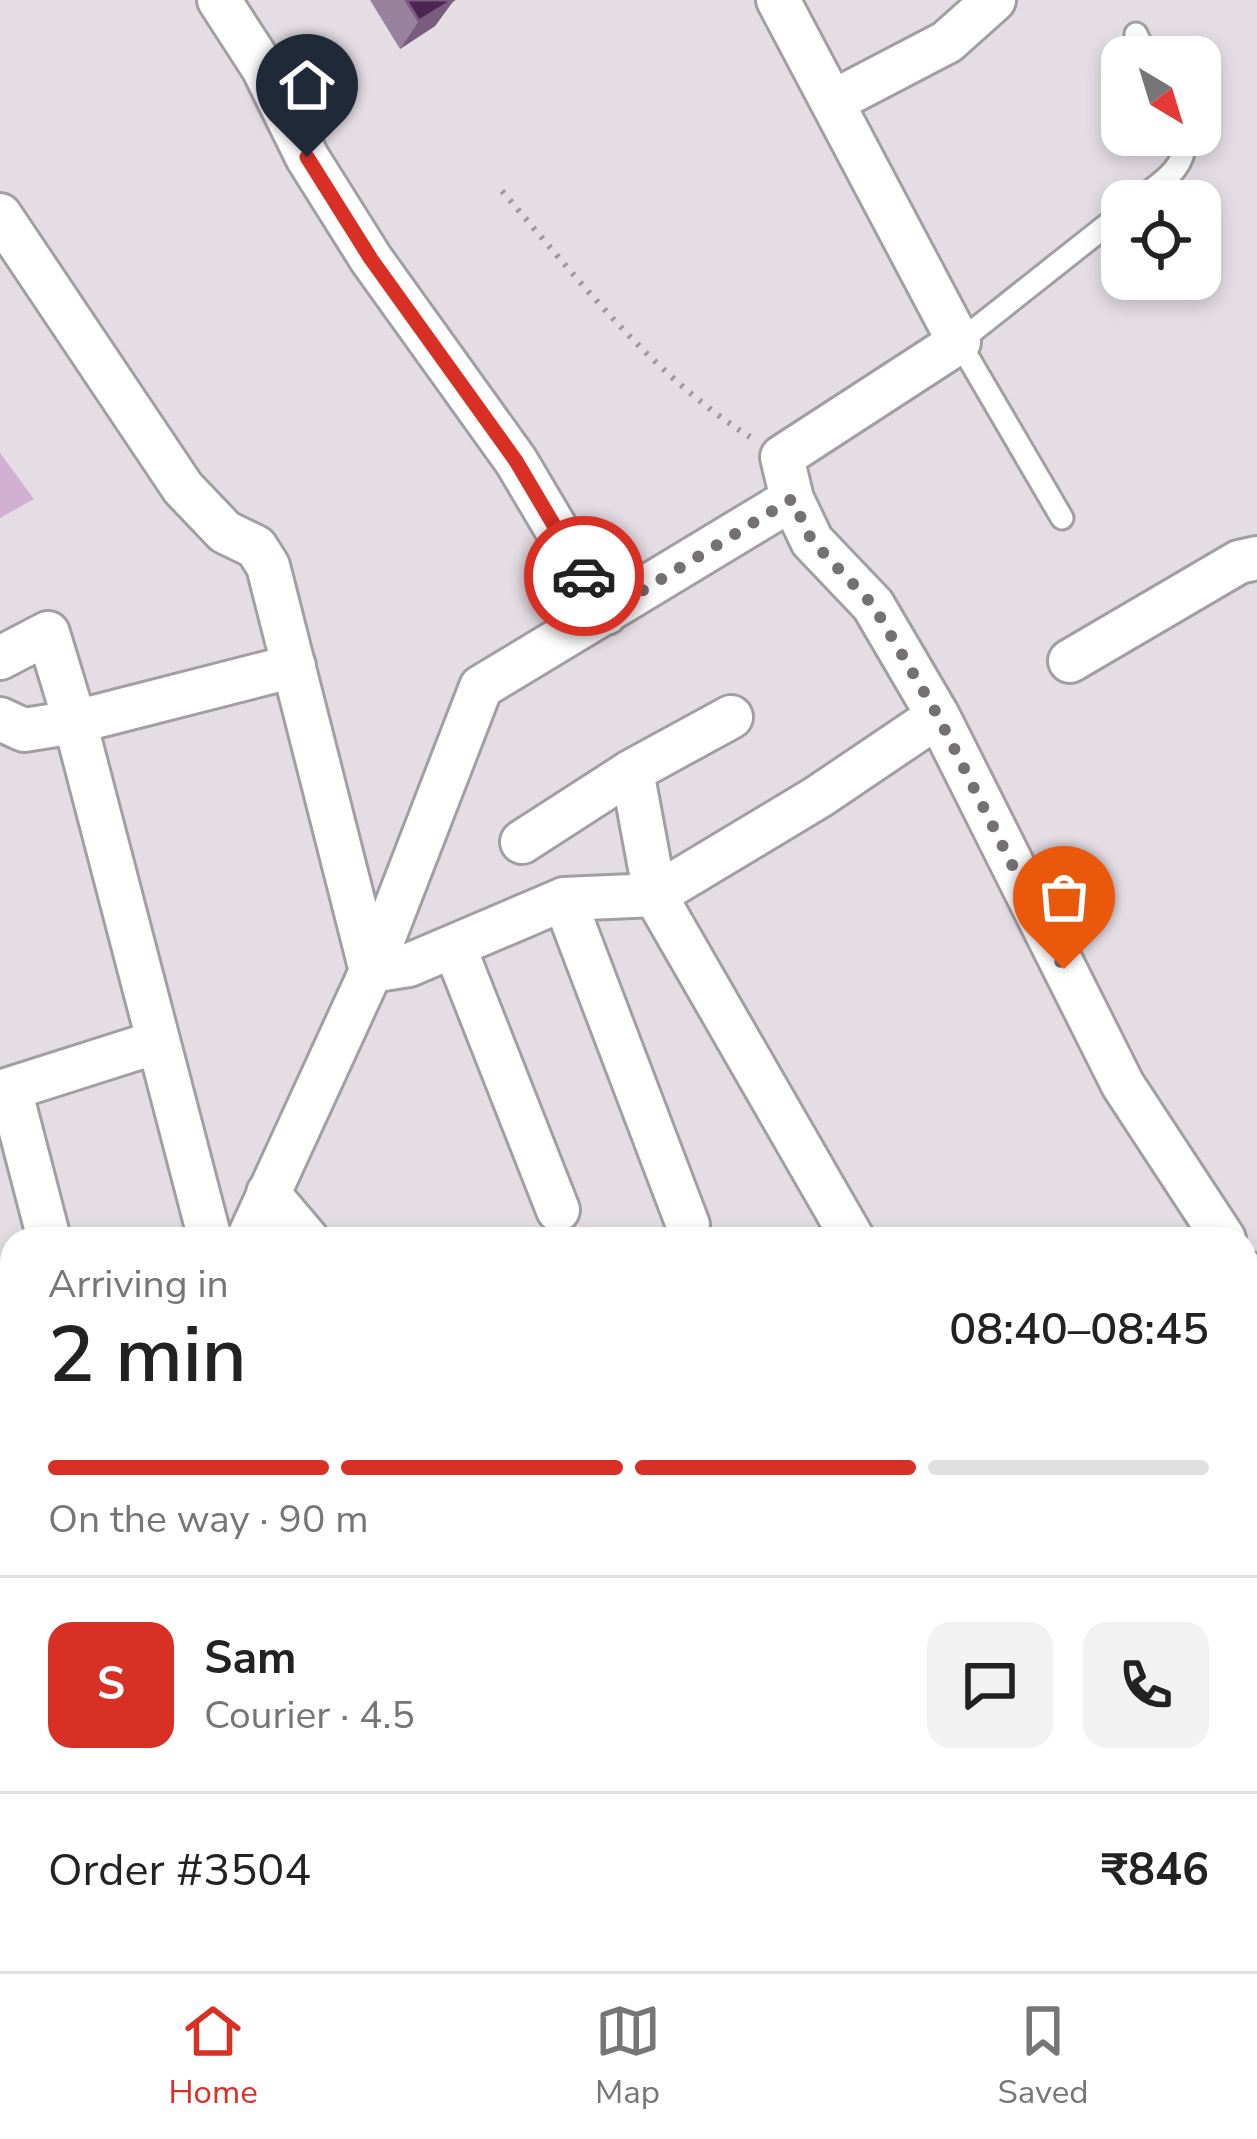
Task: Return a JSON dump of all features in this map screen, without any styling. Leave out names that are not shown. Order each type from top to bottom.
[{"type":"street","points":[[219,0],[371,259],[516,461],[606,613]]},
{"type":"street","points":[[778,0],[958,342],[782,458],[792,499],[812,541],[873,605],[938,716],[1123,1084],[1216,1227]]},
{"type":"street","points":[[832,102],[947,42],[994,0]]},
{"type":"street","points":[[0,215],[183,488],[225,532],[256,547],[268,566],[371,971]]},
{"type":"street","points":[[253,1227],[371,971],[481,687],[792,499]]},
{"type":"street","points":[[1070,661],[1251,557]]},
{"type":"street","points":[[0,658],[48,633],[207,1227]]},
{"type":"street","points":[[0,719],[25,730],[74,722],[294,666]]},
{"type":"street","points":[[371,971],[409,965],[564,899],[655,895],[938,716]]},
{"type":"street","points":[[522,842],[632,772],[731,717]]},
{"type":"street","points":[[632,772],[655,895],[846,1227]]},
{"type":"street","points":[[564,899],[688,1225]]},
{"type":"street","points":[[454,946],[558,1210]]},
{"type":"street","points":[[45,1227],[5,1090],[157,1042]]},
{"type":"street","points":[[268,1193],[297,1227]]},
{"type":"lane","points":[[1163,180],[1176,170],[1182,156]]},
{"type":"lane","points":[[1062,518],[958,342],[1101,230]]},
{"type":"path","points":[[502,191],[644,352],[711,412]]},
{"type":"shaded area","points":[[0,453],[34,499],[0,518]]},
{"type":"building","points":[[406,0],[453,0],[419,21]]},
{"type":"way so far","points":[[584,576],[606,613],[792,499],[812,541],[873,605],[938,716],[1064,969]]},
{"type":"route","points":[[307,157],[371,259],[516,461],[584,576]]}]
